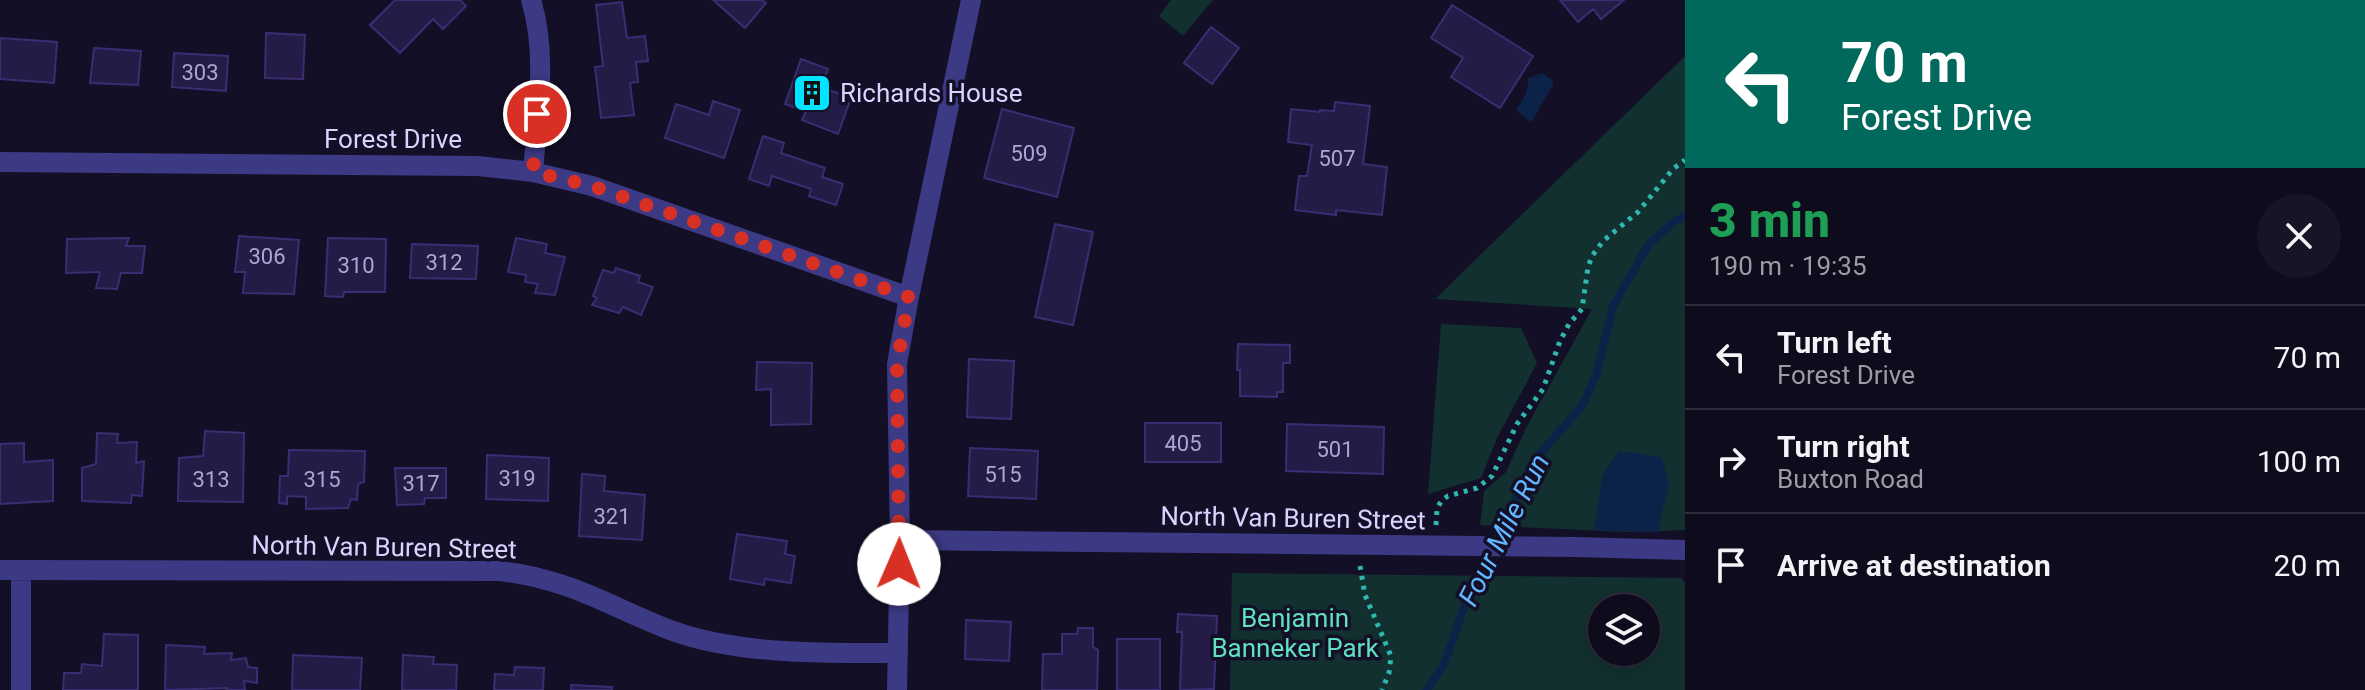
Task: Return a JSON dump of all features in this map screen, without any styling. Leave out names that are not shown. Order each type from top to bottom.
[{"type":"street","points":[[531,0],[539,46],[533,172]]},
{"type":"street","points":[[897,690],[900,540],[897,364],[971,0]]},
{"type":"street","name":"Forest Drive","points":[[0,162],[478,166],[533,172],[592,186],[909,297]]},
{"type":"street","name":"North Van Buren Street","points":[[900,540],[1685,550]]},
{"type":"street","name":"North Van Buren Street","points":[[0,570],[500,571],[543,579],[674,631],[720,643],[766,649],[898,653]]},
{"type":"street","points":[[21,570],[21,690]]},
{"type":"path","points":[[1435,533],[1437,508],[1442,500],[1477,488],[1492,476],[1517,424],[1543,389],[1560,341],[1582,309],[1592,256],[1603,241],[1638,212],[1673,169],[1685,160]]},
{"type":"path","points":[[1360,544],[1365,595],[1391,656],[1389,673],[1382,690]]},
{"type":"green space","points":[[1171,0],[1213,0],[1183,36],[1159,16]]},
{"type":"green space","points":[[1685,56],[1685,530],[1624,532],[1480,525],[1484,491],[1506,472],[1526,428],[1592,309],[1435,299]]},
{"type":"green space","points":[[1441,324],[1521,328],[1537,363],[1497,438],[1481,478],[1428,494]]},
{"type":"green space","name":"Benjamin Banneker Park","points":[[1232,573],[1681,578],[1685,582],[1685,690],[1230,690]]},
{"type":"water","points":[[1542,73],[1553,81],[1553,85],[1532,121],[1529,121],[1516,110],[1526,91],[1528,78]]},
{"type":"water","points":[[1619,451],[1662,457],[1669,488],[1659,532],[1594,531],[1602,476]]},
{"type":"building","points":[[395,0],[460,0],[466,6],[443,29],[433,19],[400,53],[370,25]]},
{"type":"building","points":[[713,0],[762,0],[766,3],[745,28]]},
{"type":"building","points":[[1560,0],[1624,0],[1601,19],[1593,9],[1578,22]]},
{"type":"building","points":[[622,2],[627,38],[645,36],[648,61],[636,62],[638,82],[630,83],[634,115],[601,118],[595,67],[603,66],[596,5]]},
{"type":"building","points":[[1452,5],[1533,56],[1500,108],[1451,77],[1463,58],[1431,38]]},
{"type":"building","points":[[1211,27],[1239,48],[1212,84],[1184,63]]},
{"type":"building","points":[[266,33],[305,35],[303,79],[265,78]]},
{"type":"building","points":[[0,38],[57,42],[54,83],[0,79]]},
{"type":"building","points":[[94,48],[141,51],[138,85],[90,83]]},
{"type":"building","points":[[174,53],[228,56],[226,91],[172,87]]},
{"type":"building","name":"Richards House","points":[[801,59],[828,69],[821,87],[851,98],[838,134],[802,120],[806,111],[785,104]]},
{"type":"building","points":[[713,101],[740,110],[724,158],[665,138],[676,104],[709,115]]},
{"type":"building","points":[[1335,102],[1370,106],[1363,164],[1387,167],[1382,215],[1336,210],[1336,215],[1295,210],[1299,176],[1307,176],[1312,145],[1288,142],[1291,109],[1334,111]]},
{"type":"building","points":[[1002,109],[1074,128],[1057,197],[984,178]]},
{"type":"building","points":[[763,136],[784,143],[781,153],[825,168],[822,177],[843,184],[836,205],[809,196],[811,189],[772,176],[769,186],[749,179]]},
{"type":"building","points":[[1055,224],[1093,232],[1073,325],[1035,317]]},
{"type":"building","points":[[239,236],[299,240],[294,294],[243,293],[245,272],[235,272]]},
{"type":"building","points":[[129,238],[126,246],[145,246],[142,273],[121,273],[117,289],[96,288],[100,272],[66,273],[67,239]]},
{"type":"building","points":[[328,238],[386,239],[385,292],[344,292],[343,297],[325,296]]},
{"type":"building","points":[[516,238],[547,244],[545,253],[565,257],[555,295],[535,293],[538,284],[525,282],[526,275],[508,272]]},
{"type":"building","points":[[412,244],[478,246],[476,279],[410,278]]},
{"type":"building","points":[[616,268],[640,276],[638,282],[653,287],[641,315],[623,307],[619,313],[592,305],[597,298],[593,296],[603,270],[614,273]]},
{"type":"building","points":[[1238,344],[1290,345],[1290,363],[1283,363],[1283,392],[1277,392],[1277,397],[1240,396]]},
{"type":"building","points":[[969,359],[1014,361],[1011,419],[967,417]]},
{"type":"building","points":[[757,362],[812,363],[811,424],[771,425],[771,389],[756,390]]},
{"type":"building","points":[[1145,423],[1221,423],[1221,462],[1145,462]]},
{"type":"building","points":[[1287,424],[1384,427],[1383,474],[1286,471]]},
{"type":"building","points":[[205,431],[244,433],[243,502],[178,501],[179,458],[203,456]]},
{"type":"building","points":[[97,433],[118,434],[117,443],[137,442],[136,463],[144,461],[142,496],[132,495],[131,503],[82,501],[82,468],[96,464]]},
{"type":"building","points":[[24,443],[24,462],[53,460],[53,501],[0,504],[0,444]]},
{"type":"building","points":[[970,448],[1038,451],[1036,499],[968,496]]},
{"type":"building","points":[[289,450],[365,451],[364,482],[358,484],[357,500],[351,499],[348,508],[306,509],[306,497],[287,496],[287,504],[279,503],[280,476],[288,476]]},
{"type":"building","points":[[487,455],[549,458],[548,501],[486,499]]},
{"type":"building","points":[[395,468],[446,468],[446,498],[425,498],[424,504],[397,505]]},
{"type":"building","points":[[582,474],[605,476],[604,491],[645,495],[642,540],[579,536]]},
{"type":"building","points":[[737,534],[787,541],[785,554],[795,556],[791,583],[765,579],[764,585],[730,579]]},
{"type":"building","points":[[1178,614],[1217,616],[1214,689],[1180,690],[1182,632],[1177,632]]},
{"type":"building","points":[[966,620],[1011,622],[1009,661],[965,659]]},
{"type":"building","points":[[1078,628],[1093,628],[1093,647],[1098,650],[1097,690],[1042,690],[1043,654],[1062,654],[1062,634],[1077,634]]},
{"type":"building","points":[[104,634],[138,635],[138,690],[63,690],[64,673],[81,673],[82,664],[102,666]]},
{"type":"building","points":[[1117,639],[1160,639],[1160,690],[1117,690]]},
{"type":"building","points":[[166,645],[205,647],[204,654],[232,653],[231,660],[246,658],[248,667],[257,668],[257,683],[244,681],[245,690],[165,690]]},
{"type":"building","points":[[293,655],[362,658],[360,690],[292,690]]},
{"type":"building","points":[[403,655],[434,657],[433,664],[457,665],[456,690],[402,690]]},
{"type":"building","points":[[515,667],[544,668],[543,690],[494,690],[495,674],[514,675]]},
{"type":"building","points":[[571,685],[612,687],[612,690],[571,690]]},
{"type":"waterway","name":"Four Mile Run","points":[[1427,690],[1443,667],[1468,596],[1538,456],[1582,406],[1596,376],[1613,306],[1649,244],[1672,223],[1685,216]]},
{"type":"place","name":"Richards House","points":[[812,93]]},
{"type":"route","points":[[537,114],[533,172],[592,186],[909,297],[897,364],[899,564]]}]
